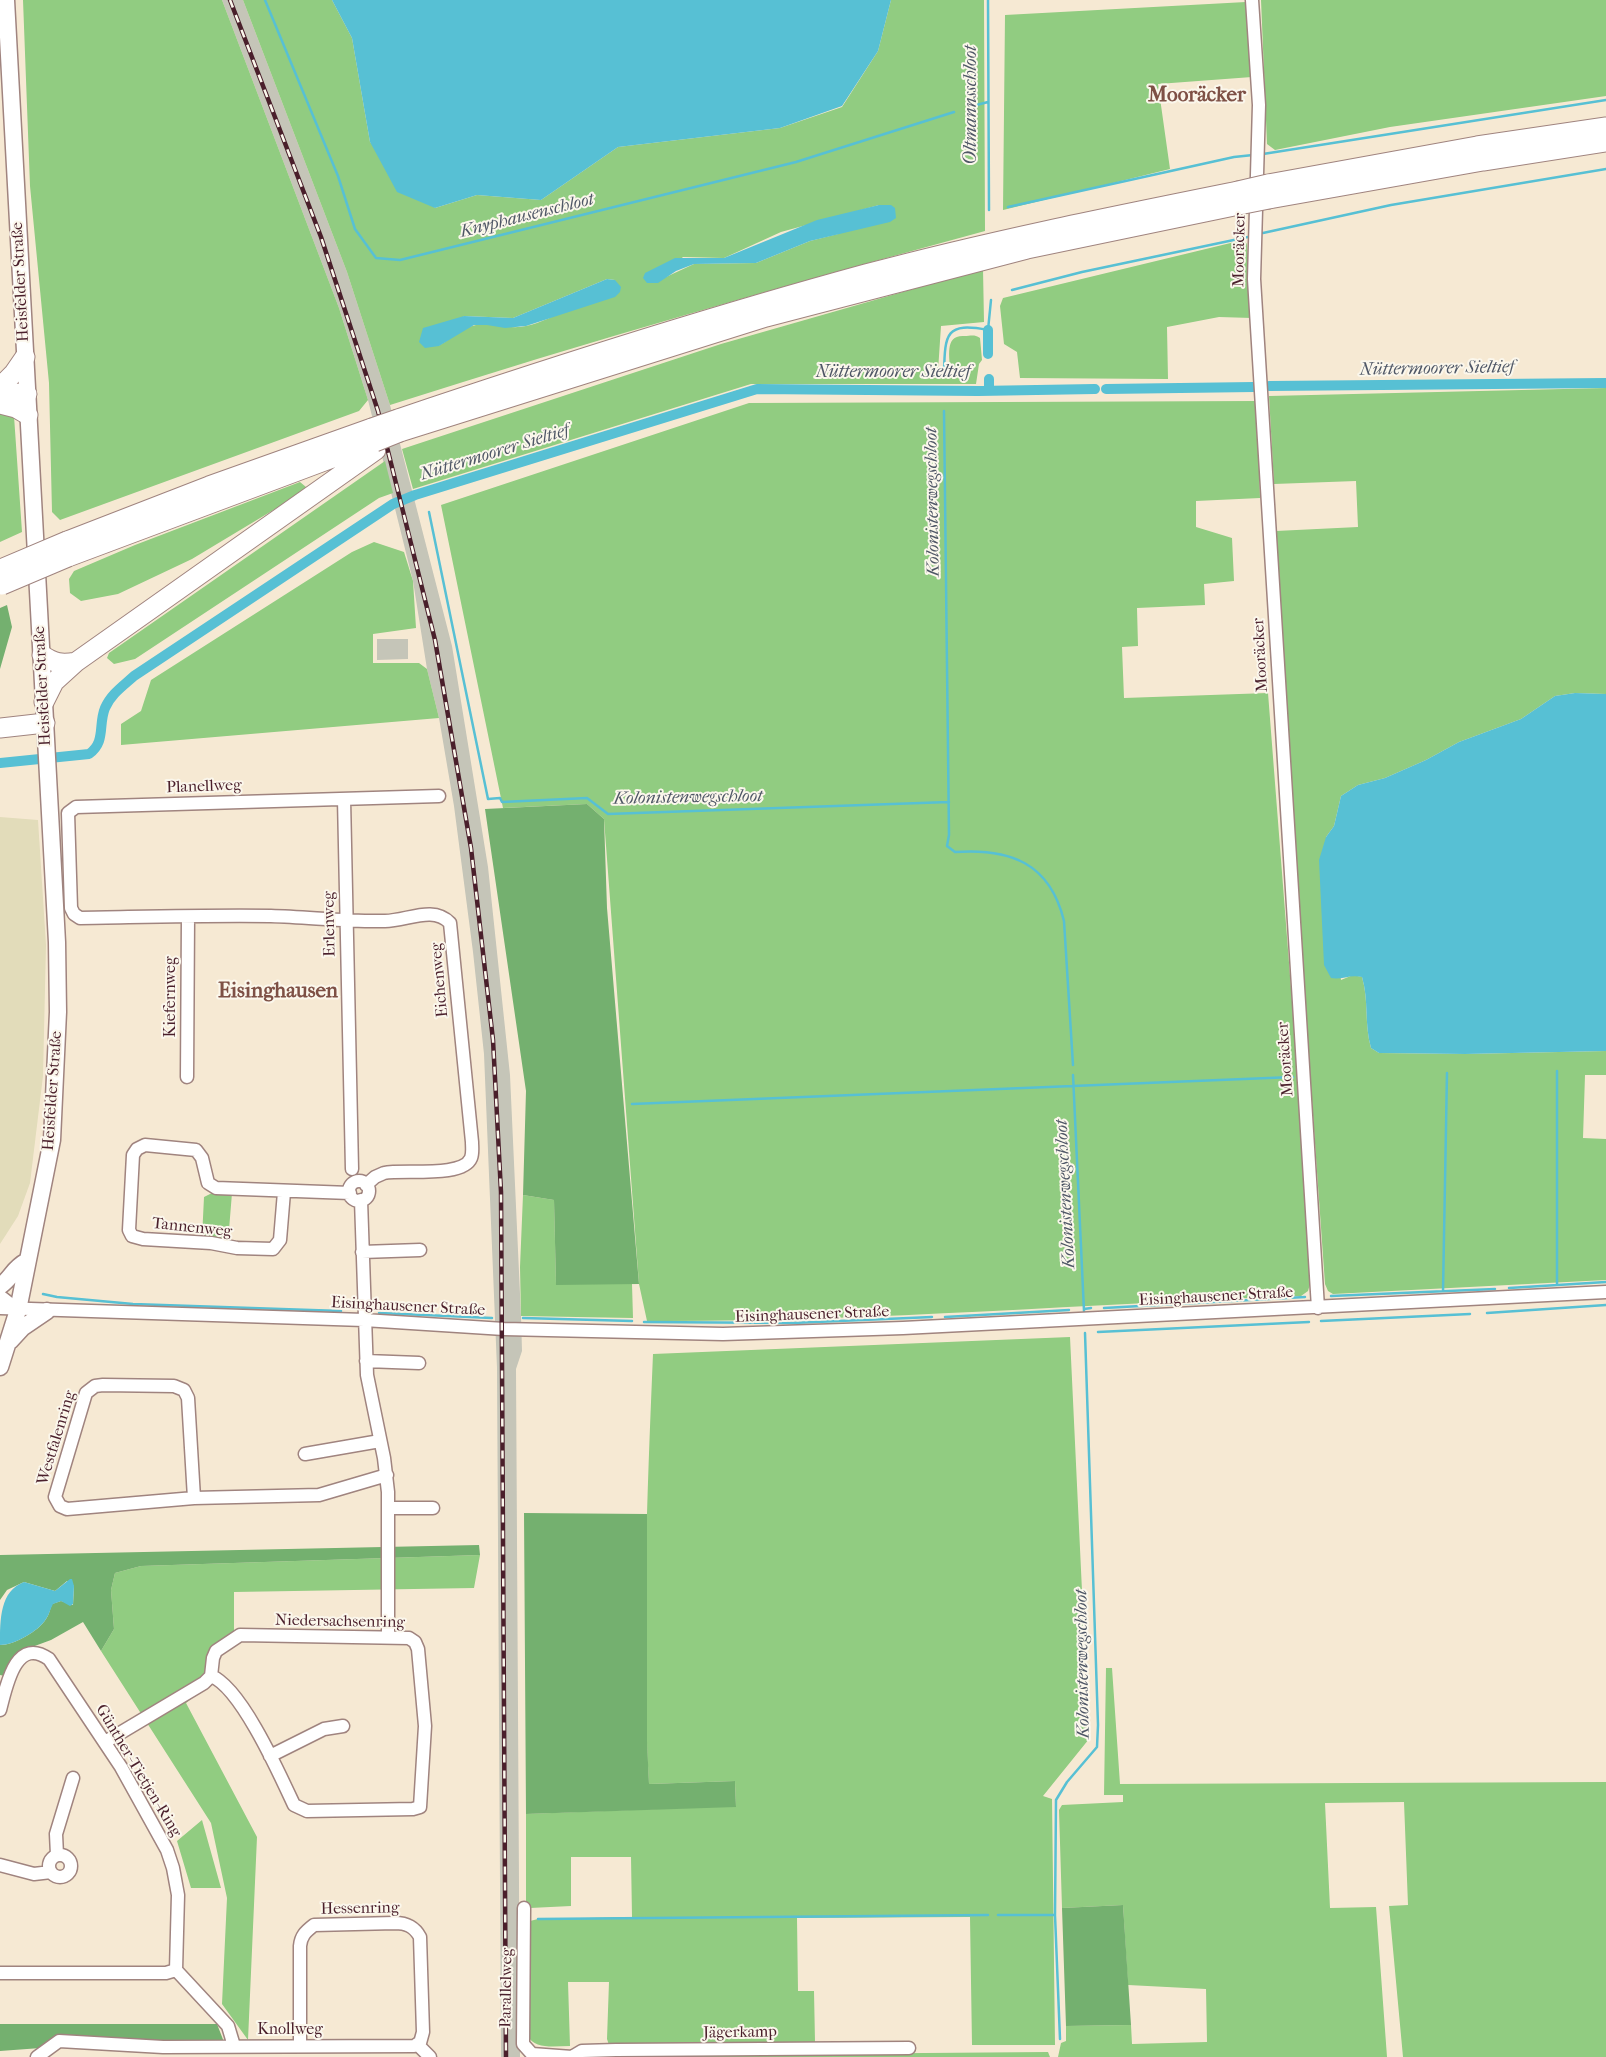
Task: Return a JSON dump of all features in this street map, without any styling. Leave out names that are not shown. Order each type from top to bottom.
[{"type":"highway","points":[[1,577],[209,486],[385,435],[740,325],[814,304],[1027,249],[1239,198],[1477,146],[1606,126]]},
{"type":"highway","points":[[1269,192],[1606,142]]},
{"type":"highway","points":[[0,387],[14,373],[25,357]]},
{"type":"highway","points":[[0,392],[27,394]]},
{"type":"highway","points":[[0,404],[16,408],[28,415]]},
{"type":"highway","points":[[44,702],[54,682],[76,662],[385,435]]},
{"type":"highway","points":[[42,654],[53,663],[76,662]]},
{"type":"highway","points":[[0,728],[45,723]]},
{"type":"main road","name":"Heisfelder Straße","points":[[0,1367],[18,1310],[52,1140],[56,1083],[57,942],[25,357],[5,54],[6,0]]},
{"type":"main road","points":[[0,1286],[10,1278],[16,1267],[27,1261]]},
{"type":"main road","points":[[7,1344],[22,1328],[47,1311]]},
{"type":"street","name":"Mooräcker","points":[[1252,0],[1259,105],[1254,278],[1318,1308]]},
{"type":"street","name":"Planellweg","points":[[71,908],[68,816],[72,808],[439,796]]},
{"type":"street","name":"Erlenweg","points":[[344,799],[352,1169]]},
{"type":"street","name":"Eichenweg","points":[[71,908],[74,914],[80,918],[273,916],[346,922],[390,921],[429,914],[444,917],[450,923],[472,1142],[470,1159],[458,1169],[389,1172],[375,1177],[366,1185],[368,1194],[355,1197]]},
{"type":"street","name":"Kiefernweg","points":[[187,1077],[188,917]]},
{"type":"street","name":"Tannenweg","points":[[284,1192],[280,1240],[270,1250],[237,1248],[211,1243],[143,1239],[132,1236],[129,1230],[132,1159],[137,1148],[145,1145],[196,1150],[202,1158],[208,1183],[216,1188],[284,1192],[355,1197]]},
{"type":"street","points":[[355,1197],[362,1252],[366,1361],[371,1401],[387,1475],[389,1508],[388,1638]]},
{"type":"street","points":[[362,1252],[420,1250]]},
{"type":"street","name":"Eisinghausener Straße","points":[[0,1308],[364,1320],[504,1328],[723,1334],[886,1329],[1606,1292]]},
{"type":"street","points":[[0,1296],[18,1310]]},
{"type":"street","points":[[366,1361],[419,1363]]},
{"type":"street","name":"Westfalenring","points":[[194,1498],[188,1398],[184,1390],[174,1386],[103,1385],[95,1386],[86,1393],[56,1491],[56,1500],[60,1506],[75,1510],[194,1498],[319,1495],[387,1475]]},
{"type":"street","points":[[305,1454],[380,1441]]},
{"type":"street","points":[[389,1508],[433,1508]]},
{"type":"street","name":"Niedersachsenring","points":[[240,1635],[412,1640],[418,1649],[421,1662],[425,1726],[420,1807],[406,1809],[303,1811],[294,1805],[270,1756],[243,1709],[224,1684],[211,1676],[213,1658],[216,1651],[240,1635]]},
{"type":"street","name":"Günther-Tietjen-Ring","points":[[0,1710],[3,1685],[14,1665],[21,1658],[35,1653],[44,1656],[53,1663],[105,1742],[162,1839],[173,1868],[178,1895],[176,1970]]},
{"type":"street","points":[[105,1742],[204,1683],[211,1676]]},
{"type":"street","points":[[270,1756],[324,1729],[343,1726]]},
{"type":"street","points":[[57,1855],[67,1857],[70,1863],[70,1869],[63,1876],[56,1876],[51,1872],[49,1864],[57,1855],[56,1834],[73,1778]]},
{"type":"street","points":[[0,1864],[34,1874],[51,1872]]},
{"type":"street","name":"Parallelweg","points":[[524,1908],[523,2044],[532,2054],[572,2057]]},
{"type":"street","name":"Hessenring","points":[[300,2045],[301,1938],[314,1926],[395,1923],[406,1923],[420,1936],[423,2032],[419,2044]]},
{"type":"street","points":[[0,1973],[166,1972],[176,1970],[228,2026],[234,2046]]},
{"type":"street","name":"Knollweg","points":[[36,2057],[59,2041],[163,2047],[234,2046],[251,2052],[300,2045],[389,2052],[419,2044]]},
{"type":"street","points":[[419,2044],[430,2057]]},
{"type":"street","points":[[153,2057],[163,2047]]},
{"type":"street","name":"Jägerkamp","points":[[572,2057],[582,2051],[616,2050],[910,2048]]},
{"type":"shaded area","points":[[222,0],[243,0],[347,272],[390,405],[452,646],[488,867],[510,1075],[522,1351],[516,1369],[520,2057],[501,2057],[497,1368],[484,1054],[454,806],[439,718],[427,669],[413,581],[368,400],[339,308]]},
{"type":"shaded area","points":[[377,639],[408,639],[408,659],[377,660]]},
{"type":"shaded area","points":[[0,817],[38,820],[46,945],[43,1076],[30,1183],[18,1216],[0,1244]]},
{"type":"green space","points":[[23,0],[222,0],[339,308],[368,400],[359,411],[60,520],[52,512],[49,383],[30,186]]},
{"type":"green space","points":[[243,0],[332,0],[352,38],[370,142],[435,208],[477,195],[541,200],[618,147],[780,128],[842,107],[878,51],[891,0],[984,0],[985,231],[686,315],[390,405],[347,272]],"holes":[[[879,205],[838,234],[810,241],[756,263],[694,264],[653,283],[683,257],[724,258],[781,232]],[[607,279],[615,280],[560,313],[537,323],[519,327],[488,324],[471,326],[438,346],[464,316],[513,318]]]},
{"type":"green space","points":[[1261,0],[1606,0],[1606,96],[1390,127],[1275,150],[1267,144]]},
{"type":"green space","points":[[1246,2],[1252,77],[1158,84],[1170,169],[1003,210],[1005,15]]},
{"type":"green space","points":[[1243,240],[1247,244],[1252,318],[1219,317],[1167,327],[1168,379],[1020,378],[1017,352],[1004,344],[1000,306],[1003,298]]},
{"type":"green space","points":[[983,269],[984,322],[941,326],[938,371],[950,371],[949,354],[953,339],[976,336],[980,338],[982,360],[979,364],[976,384],[751,384],[413,489],[402,449],[721,344]]},
{"type":"green space","points":[[1606,388],[1606,694],[1575,693],[1555,696],[1521,719],[1459,742],[1426,760],[1385,778],[1358,785],[1341,796],[1334,826],[1326,837],[1341,980],[1353,975],[1362,977],[1371,1048],[1379,1053],[1465,1054],[1606,1051],[1606,1075],[1585,1075],[1583,1138],[1606,1139],[1606,1280],[1333,1294],[1328,1291],[1325,1284],[1283,692],[1276,531],[1358,527],[1356,481],[1274,484],[1269,396]]},
{"type":"green space","points":[[1257,401],[1260,498],[1196,501],[1196,527],[1232,538],[1234,581],[1204,584],[1205,605],[1137,608],[1138,646],[1122,647],[1124,698],[1268,693],[1300,1104],[1310,1284],[1308,1291],[1301,1296],[893,1316],[729,1321],[647,1321],[639,1284],[604,819],[587,804],[503,808],[441,505],[749,403]]},
{"type":"green space","points":[[0,407],[14,416],[22,532],[0,542]]},
{"type":"green space","points":[[385,461],[393,493],[379,498],[135,659],[114,664],[107,658],[109,653]]},
{"type":"green space","points":[[300,482],[306,487],[305,491],[192,559],[118,594],[81,601],[70,593],[69,579],[74,571],[135,545]]},
{"type":"green space","points":[[374,542],[404,552],[413,581],[416,628],[373,634],[373,663],[419,663],[427,669],[439,718],[121,745],[121,724],[141,711],[151,680],[352,552]]},
{"type":"green space","points":[[7,605],[12,627],[0,669],[0,608]]},
{"type":"green space","points":[[587,804],[604,819],[607,908],[639,1284],[556,1285],[554,1200],[523,1195],[526,1091],[485,809]]},
{"type":"green space","points":[[214,1192],[232,1193],[228,1242],[202,1238],[204,1197]]},
{"type":"green space","points":[[523,1195],[554,1200],[556,1284],[632,1284],[633,1318],[521,1316],[520,1267]]},
{"type":"green space","points":[[1070,1337],[1089,1739],[1043,1796],[1052,1799],[1055,2045],[972,2045],[970,1917],[797,1918],[798,1991],[814,1991],[815,2042],[609,2045],[607,2039],[609,1982],[568,1982],[570,2046],[546,2046],[530,2040],[527,2035],[530,1921],[538,1919],[632,1917],[631,1857],[571,1857],[571,1906],[530,1908],[526,1904],[526,1814],[736,1806],[735,1781],[649,1784],[645,1623],[653,1354]]},
{"type":"green space","points":[[524,1513],[647,1514],[647,1741],[649,1784],[735,1781],[736,1807],[526,1814]]},
{"type":"green space","points":[[479,1545],[480,1555],[141,1566],[115,1573],[111,1590],[114,1629],[101,1651],[83,1622],[51,1640],[32,1647],[5,1676],[0,1675],[0,1645],[19,1640],[38,1628],[43,1624],[52,1604],[61,1601],[73,1605],[74,1586],[67,1581],[55,1591],[24,1582],[7,1590],[0,1600],[0,1555]]},
{"type":"green space","points":[[480,1555],[474,1588],[234,1592],[234,1631],[212,1647],[207,1686],[186,1703],[257,1837],[248,2040],[222,2004],[227,1898],[211,1823],[101,1651],[114,1629],[111,1590],[115,1573],[141,1566]]},
{"type":"green space","points":[[1106,1668],[1112,1668],[1120,1784],[1606,1782],[1606,2057],[1403,2057],[1389,1906],[1408,1905],[1404,1802],[1325,1803],[1330,1908],[1376,1907],[1387,2057],[1058,2057],[1061,2043],[1066,2041],[1066,2026],[1131,2025],[1132,2044],[1207,2042],[1206,1989],[1128,1985],[1123,1905],[1062,1908],[1059,1810],[1062,1805],[1123,1802],[1123,1795],[1104,1795]]},
{"type":"green space","points":[[202,1820],[221,1888],[191,1888],[177,1841]]},
{"type":"green space","points":[[1123,1905],[1131,2025],[1066,2026],[1062,1908]]},
{"type":"green space","points":[[0,2024],[217,2024],[224,2042],[122,2042],[0,2051]]},
{"type":"green space","points":[[1048,2052],[1050,2057],[678,2057],[678,2055]]},
{"type":"water","points":[[332,0],[891,0],[878,51],[842,106],[780,128],[618,147],[541,200],[477,195],[435,208],[397,192],[370,142],[352,38]]},
{"type":"water","points":[[879,205],[891,205],[895,208],[896,218],[890,222],[810,241],[756,263],[694,264],[676,271],[658,283],[647,283],[643,278],[645,273],[675,258],[724,258],[817,220]]},
{"type":"water","points":[[607,279],[615,280],[621,287],[620,292],[615,297],[526,326],[505,328],[474,325],[439,346],[425,348],[419,342],[423,328],[464,316],[513,318]]},
{"type":"water","points":[[1575,693],[1606,694],[1606,1051],[1465,1054],[1379,1053],[1371,1048],[1362,977],[1331,978],[1324,965],[1319,860],[1326,837],[1334,826],[1341,796],[1358,785],[1385,778],[1426,760],[1459,742],[1521,719],[1555,696]]},
{"type":"water","points":[[72,1579],[74,1586],[73,1604],[70,1606],[61,1601],[53,1604],[43,1624],[38,1628],[19,1640],[0,1645],[0,1625],[3,1607],[10,1592],[16,1586],[24,1582],[55,1591]]},
{"type":"waterway","name":"Knyphausenschloot","points":[[265,0],[338,176],[355,229],[376,258],[400,260],[796,162],[954,112]]},
{"type":"waterway","name":"Knyphausenschloot","points":[[988,0],[989,210]]},
{"type":"waterway","points":[[1263,154],[1606,100]]},
{"type":"waterway","name":"Knyphausenschloot","points":[[969,107],[988,102]]},
{"type":"waterway","points":[[1008,207],[1234,157],[1253,155]]},
{"type":"waterway","points":[[1263,233],[1391,205],[1606,169]]},
{"type":"waterway","points":[[1012,290],[1082,272],[1248,237]]},
{"type":"waterway","name":"Kolonistenwegschloot","points":[[944,372],[947,339],[956,329],[974,328],[988,330],[991,300]]},
{"type":"waterway","name":"Oltmannsschloot","points":[[988,330],[988,354]]},
{"type":"waterway","name":"Oltmannsschloot","points":[[989,379],[989,391]]},
{"type":"waterway","name":"Nüttermoorer Sieltief","points":[[1269,386],[1606,383]]},
{"type":"waterway","name":"Nüttermoorer Sieltief","points":[[1106,389],[1254,387]]},
{"type":"waterway","name":"Nüttermoorer Sieltief","points":[[0,763],[89,754],[100,739],[105,708],[118,690],[134,676],[393,504],[415,495],[757,389],[978,391],[1095,389]]},
{"type":"waterway","name":"Kolonistenwegschloot","points":[[944,411],[949,835],[947,846],[955,852],[975,851],[1010,857],[1025,863],[1049,885],[1058,901],[1064,921],[1073,1065]]},
{"type":"waterway","name":"Kolonistenwegschloot","points":[[429,512],[488,799],[500,798],[502,802],[587,798],[608,814],[949,802]]},
{"type":"waterway","points":[[1557,1071],[1557,1285]]},
{"type":"waterway","points":[[1443,1291],[1447,1073]]},
{"type":"waterway","name":"Kolonistenwegschloot","points":[[1073,1075],[1084,1311]]},
{"type":"waterway","points":[[632,1104],[1293,1077]]},
{"type":"waterway","points":[[1509,1288],[1606,1282]]},
{"type":"waterway","points":[[1331,1296],[1495,1289]]},
{"type":"waterway","points":[[43,1294],[133,1304],[341,1311]]},
{"type":"waterway","points":[[1104,1308],[1305,1297]]},
{"type":"waterway","points":[[1487,1313],[1606,1305]]},
{"type":"waterway","name":"Kolonistenwegschloot","points":[[1084,1309],[1091,1308]]},
{"type":"waterway","points":[[945,1317],[1069,1310]]},
{"type":"waterway","points":[[379,1313],[492,1318]]},
{"type":"waterway","points":[[1321,1321],[1470,1314]]},
{"type":"waterway","points":[[644,1322],[793,1323],[932,1317]]},
{"type":"waterway","points":[[523,1318],[632,1321]]},
{"type":"waterway","points":[[1098,1332],[1309,1322]]},
{"type":"waterway","name":"Kolonistenwegschloot","points":[[1060,2039],[1055,1915],[1056,1800],[1067,1782],[1097,1747],[1098,1725],[1085,1333]]},
{"type":"waterway","points":[[538,1919],[988,1915]]},
{"type":"waterway","points":[[998,1915],[1055,1915]]},
{"type":"railway","points":[[230,0],[321,237],[378,411],[435,640],[471,848],[493,1040],[501,1192],[506,2057]]},
{"type":"district","name":"Mooräcker","points":[[1197,96]]},
{"type":"district","name":"Eisinghausen","points":[[278,992]]}]
